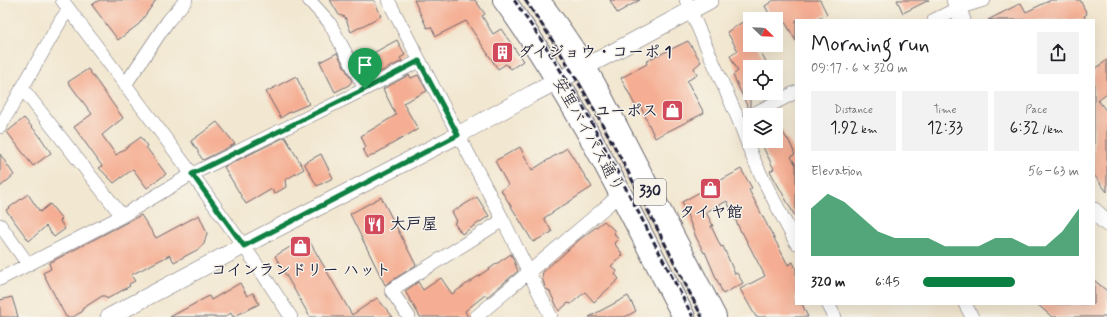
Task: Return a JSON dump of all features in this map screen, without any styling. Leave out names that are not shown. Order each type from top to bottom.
[{"type":"highway","name":"安里バイパス通り","points":[[504,0],[524,27],[558,80],[620,193],[684,317]]},
{"type":"highway","name":"安里バイパス通り","points":[[538,0],[585,67],[715,317]]},
{"type":"street","points":[[125,85],[168,21],[186,0]]},
{"type":"street","points":[[309,0],[328,22],[365,89]]},
{"type":"street","points":[[388,0],[503,220],[551,317]]},
{"type":"street","points":[[109,317],[585,67],[688,5],[710,0]]},
{"type":"street","points":[[936,19],[984,0]]},
{"type":"street","points":[[66,4],[244,246],[291,317]]},
{"type":"street","points":[[0,127],[61,20],[66,4]]},
{"type":"street","points":[[688,5],[743,109]]},
{"type":"street","points":[[0,279],[122,216],[192,174],[419,61]]},
{"type":"street","points":[[22,88],[122,216]]},
{"type":"street","points":[[765,108],[795,93]]},
{"type":"street","points":[[753,148],[757,168],[791,221],[795,239]]},
{"type":"street","points":[[476,317],[608,205],[620,193]]},
{"type":"street","points":[[1095,212],[1107,223]]},
{"type":"street","points":[[409,317],[391,290],[503,220]]},
{"type":"street","points":[[0,225],[28,264]]},
{"type":"street","points":[[829,305],[835,317]]},
{"type":"street","points":[[966,305],[972,317]]},
{"type":"building","points":[[99,0],[156,0],[139,24],[118,40],[92,5]]},
{"type":"building","points":[[330,0],[374,0],[381,16],[351,32],[345,17],[339,15]]},
{"type":"building","points":[[414,0],[475,0],[485,14],[482,16],[493,34],[501,29],[523,61],[511,69],[506,64],[498,69],[466,21],[436,36],[431,27],[427,28]]},
{"type":"building","points":[[610,0],[640,0],[617,13]]},
{"type":"building","points":[[774,0],[820,0],[827,14],[819,19],[795,19],[795,39],[783,19],[783,12],[768,12],[765,6]]},
{"type":"building","points":[[897,0],[929,0],[903,13]]},
{"type":"building","points":[[1051,0],[1080,0],[1087,14],[1084,16],[1086,19],[990,19],[1021,3],[1026,12]]},
{"type":"building","points":[[743,22],[743,52],[761,52],[765,60],[743,60],[743,97],[733,75],[738,71],[730,56],[738,51],[727,32]]},
{"type":"building","points":[[397,40],[405,55],[400,58],[402,61],[376,74],[375,71],[367,76],[359,61]]},
{"type":"building","points":[[688,41],[701,62],[694,68],[697,75],[687,81],[704,113],[655,138],[640,105],[636,107],[621,78],[647,64],[646,62],[659,54]]},
{"type":"building","points":[[337,53],[352,81],[349,85],[335,92],[320,62]]},
{"type":"building","points":[[1107,60],[1107,93],[1098,100],[1107,112],[1107,192],[1095,176],[1095,69]]},
{"type":"building","points":[[88,69],[123,118],[102,135],[116,155],[141,137],[147,146],[146,147],[166,174],[147,188],[133,169],[114,183],[99,168],[102,166],[74,127],[92,114],[68,82]]},
{"type":"building","points":[[409,75],[411,78],[418,75],[427,91],[403,103],[418,129],[368,158],[363,149],[366,147],[361,136],[396,115],[383,89]]},
{"type":"building","points":[[296,76],[309,104],[288,113],[281,118],[266,92]]},
{"type":"building","points":[[744,100],[750,100],[750,107],[748,108]]},
{"type":"building","points":[[24,118],[39,135],[51,153],[33,166],[7,132]]},
{"type":"building","points":[[217,122],[235,144],[203,160],[191,141]]},
{"type":"building","points":[[783,132],[795,154],[791,157],[795,163],[795,216],[770,171],[774,169],[764,148],[783,148]]},
{"type":"building","points":[[285,137],[304,169],[285,180],[286,187],[274,194],[272,189],[246,204],[224,167]]},
{"type":"building","points":[[520,147],[532,170],[567,148],[592,187],[544,218],[552,232],[533,242],[501,190],[508,185],[495,161]]},
{"type":"building","points":[[0,154],[14,175],[0,187]]},
{"type":"building","points":[[321,154],[333,178],[317,186],[304,163]]},
{"type":"building","points":[[741,169],[752,188],[749,190],[788,265],[793,262],[795,267],[795,305],[802,305],[808,317],[756,317],[740,289],[765,276],[741,232],[727,201],[706,212],[713,226],[711,226],[721,247],[723,246],[735,274],[737,273],[743,283],[723,294],[705,252],[704,253],[696,237],[682,202]]},
{"type":"building","points":[[28,194],[40,212],[50,204],[62,219],[60,221],[65,229],[54,237],[46,226],[29,241],[6,210]]},
{"type":"building","points":[[381,197],[416,265],[385,285],[350,214]]},
{"type":"building","points":[[477,197],[489,216],[462,234],[454,223],[457,221],[452,212]]},
{"type":"building","points":[[141,215],[156,238],[199,215],[207,233],[204,244],[197,250],[174,262],[170,255],[131,275],[135,281],[129,284],[130,286],[107,299],[105,296],[102,296],[82,309],[83,311],[73,317],[66,317],[43,273],[51,269],[49,263]]},
{"type":"building","points":[[604,221],[614,230],[618,239],[614,243],[623,255],[611,266],[617,271],[615,274],[619,279],[594,302],[585,292],[571,304],[568,303],[559,311],[549,290],[545,287],[542,277],[543,272],[579,240]]},
{"type":"building","points":[[307,237],[352,315],[377,298],[393,317],[310,317],[275,256]]},
{"type":"building","points":[[511,254],[518,271],[487,297],[485,295],[465,311],[468,317],[420,317],[405,291],[418,282],[423,290],[441,278],[452,294]]},
{"type":"building","points":[[1095,281],[1107,291],[1107,317],[1052,317],[1038,305],[1095,305]]},
{"type":"building","points":[[240,283],[247,296],[253,293],[259,304],[233,317],[231,313],[225,317],[170,317],[209,296],[211,300]]},
{"type":"building","points":[[628,296],[636,311],[625,317],[589,317]]},
{"type":"building","points":[[12,297],[18,317],[0,317],[0,300]]},
{"type":"railway","points":[[514,0],[546,47],[585,110],[693,317]]},
{"type":"railway","points":[[525,0],[574,76],[597,115],[640,195],[702,317]]},
{"type":"place","name":"ダイジョウ・コーポ 1","points":[[502,52]]},
{"type":"place","name":"ユーポス","points":[[673,111]]},
{"type":"place","name":"タイヤ館","points":[[711,189]]},
{"type":"place","name":"大戸屋","points":[[375,224]]},
{"type":"place","name":"コインランドリー ハット","points":[[301,246]]},
{"type":"route","points":[[419,61],[458,135],[244,246],[192,174],[365,89],[419,61]]}]
